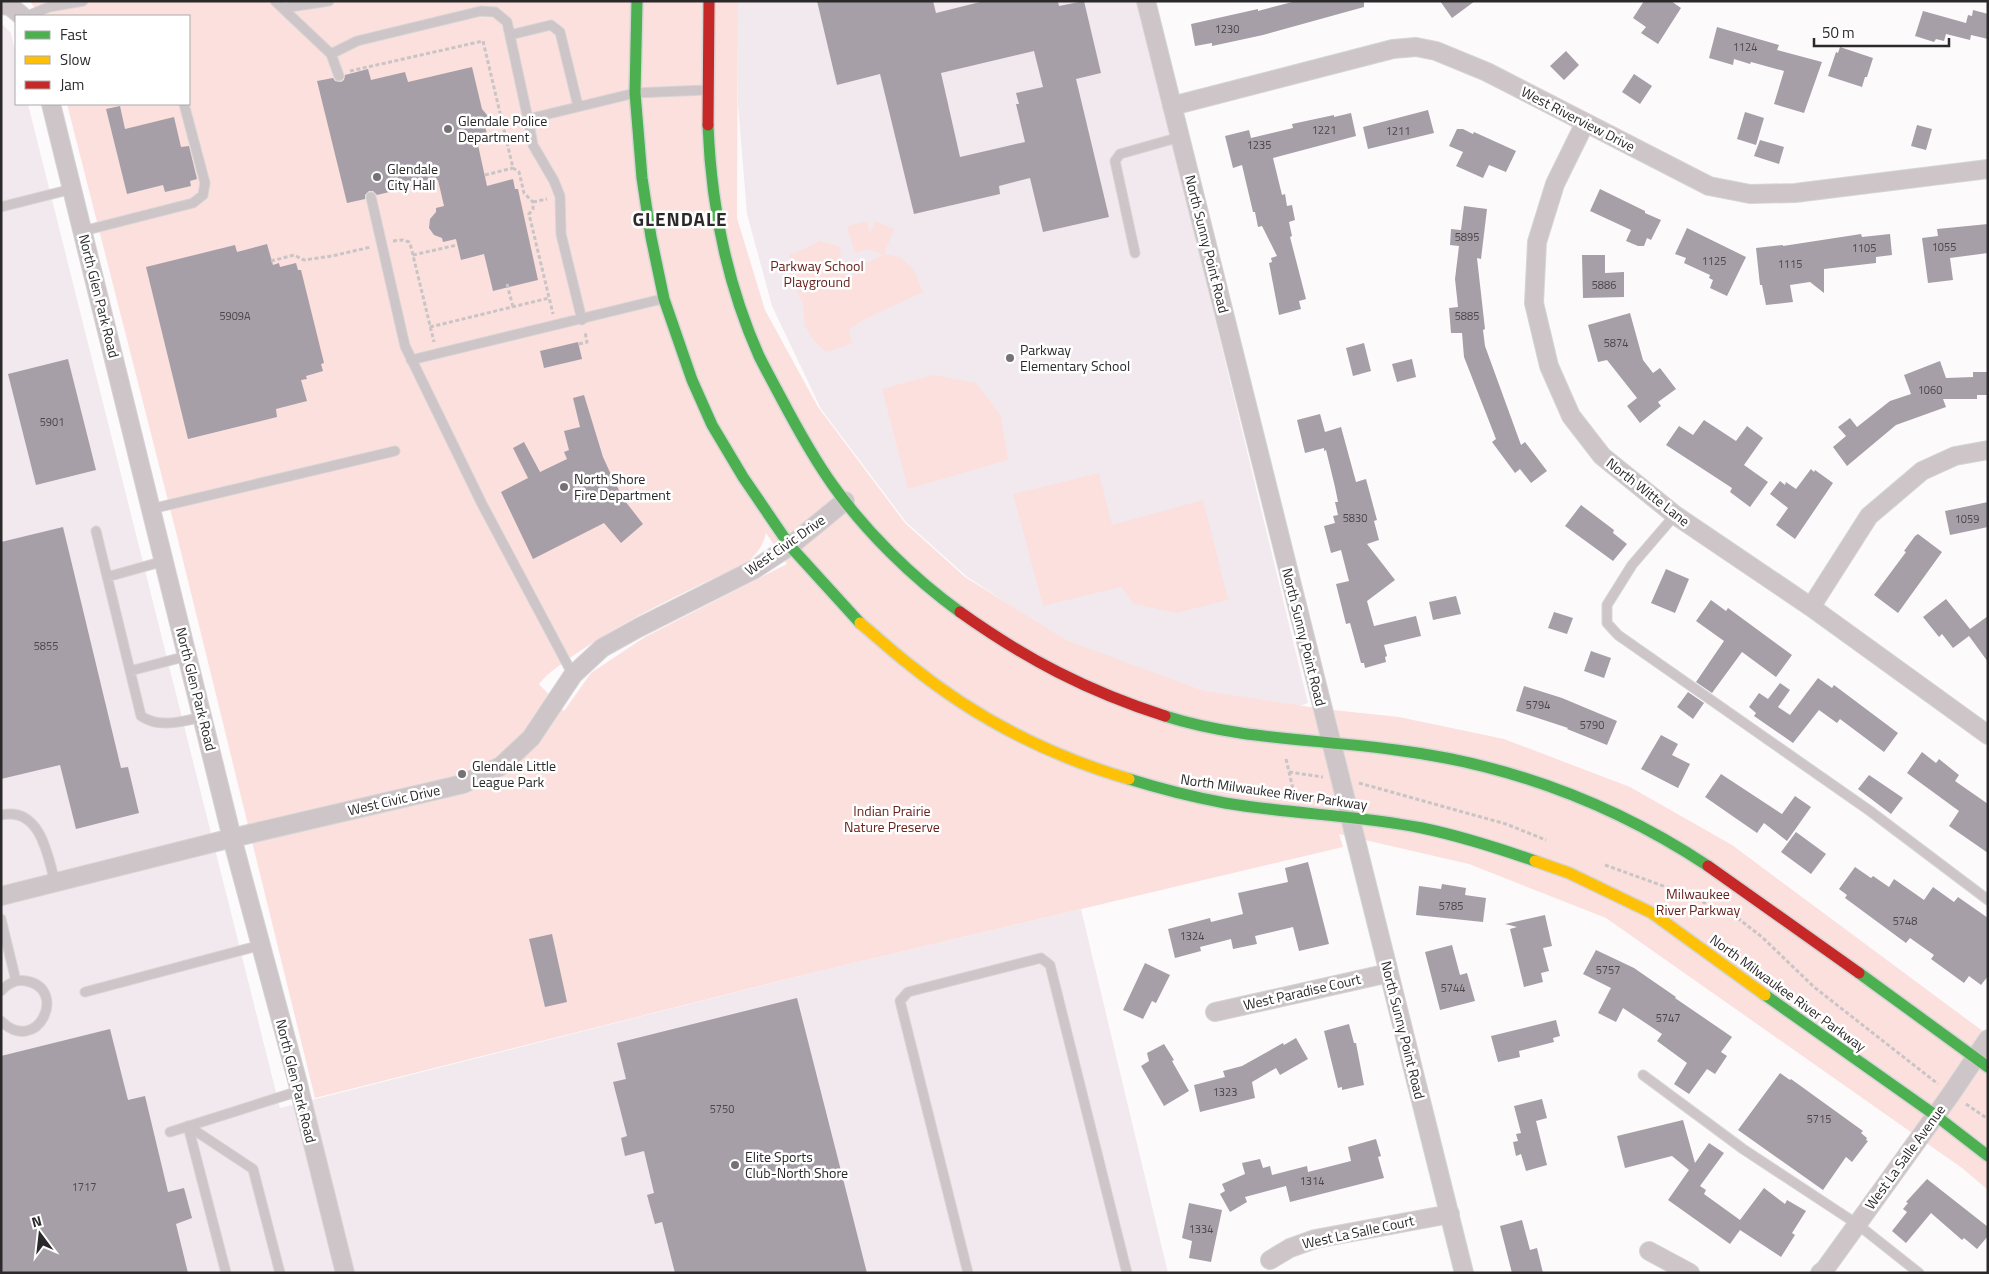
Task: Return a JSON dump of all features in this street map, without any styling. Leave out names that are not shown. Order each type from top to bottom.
[{"type":"street","name":"North Milwaukee River Parkway","points":[[637,1],[635,93],[642,178],[651,237],[664,299],[692,380],[712,425],[743,477],[790,546],[857,620],[911,666],[969,707],[1022,737],[1060,755],[1105,772],[1172,792],[1227,803],[1350,817],[1421,828],[1490,845],[1569,873],[1652,913],[1988,1156]]},
{"type":"street","points":[[709,1],[708,117],[714,192],[725,250],[740,304],[756,348],[804,440],[845,501],[913,574],[953,608],[1011,648],[1067,679],[1126,703],[1171,718],[1224,731],[1282,739],[1414,752],[1487,767],[1559,790],[1623,817],[1741,888],[1982,1062]]},
{"type":"street","name":"North Sunny Point Road","points":[[1146,1],[1464,1273]]},
{"type":"street","name":"West Riverview Drive","points":[[1172,106],[1393,49],[1416,47],[1436,51],[1486,72],[1709,186],[1750,194],[1795,193],[1988,169]]},
{"type":"street","name":"North Glen Park Road","points":[[51,105],[232,838],[345,1273]]},
{"type":"street","name":"North Witte Lane","points":[[1585,123],[1555,184],[1537,242],[1534,303],[1549,366],[1571,416],[1602,456],[1675,515],[1811,607],[1988,735]]},
{"type":"street","points":[[1811,607],[1869,516],[1922,471],[1955,456],[1988,450]]},
{"type":"street","name":"West Civic Drive","points":[[1,896],[232,838],[463,784],[501,766],[531,738],[573,675],[602,648],[755,569],[790,546],[845,501]]},
{"type":"street","name":"West Paradise Court","points":[[1215,1012],[1389,973]]},
{"type":"street","name":"West La Salle Avenue","points":[[1820,1273],[1935,1116],[1982,1062],[1988,1039]]},
{"type":"street","name":"West La Salle Court","points":[[1270,1260],[1290,1248],[1315,1238],[1450,1214]]},
{"type":"street","points":[[1649,1251],[1690,1273]]},
{"type":"lane","points":[[29,15],[49,7],[83,1]]},
{"type":"lane","points":[[275,1],[331,54],[338,75]]},
{"type":"lane","points":[[283,8],[329,1]]},
{"type":"lane","points":[[331,54],[357,41],[482,11],[495,12],[508,22],[533,144],[554,181],[560,196],[561,234],[582,320]]},
{"type":"lane","points":[[510,35],[551,25],[560,32],[578,106]]},
{"type":"lane","points":[[528,119],[635,93],[708,90]]},
{"type":"lane","points":[[82,231],[193,203],[203,194],[205,183],[184,105]]},
{"type":"lane","points":[[1135,253],[1116,161],[1120,154],[1180,136]]},
{"type":"lane","points":[[1,207],[72,189]]},
{"type":"lane","points":[[371,197],[405,346],[482,504],[573,675]]},
{"type":"lane","points":[[412,360],[664,299]]},
{"type":"lane","points":[[151,509],[395,451]]},
{"type":"lane","points":[[1675,515],[1632,565],[1607,605],[1607,623],[1618,635],[1870,811],[1988,900]]},
{"type":"lane","points":[[96,530],[141,716],[150,722],[161,724],[202,717]]},
{"type":"lane","points":[[107,577],[164,560]]},
{"type":"lane","points":[[130,671],[187,656]]},
{"type":"lane","points":[[1,815],[10,813],[22,815],[35,825],[46,848],[55,882]]},
{"type":"lane","points":[[1,919],[16,981]]},
{"type":"lane","points":[[85,992],[261,945]]},
{"type":"lane","points":[[968,1273],[900,1001],[908,992],[1041,958],[1050,965],[1127,1273]]},
{"type":"lane","points":[[1,990],[8,984],[25,980],[40,988],[44,994],[47,1011],[44,1019],[38,1025],[22,1031],[14,1030],[1,1021]]},
{"type":"lane","points":[[1643,1075],[1743,1149],[1857,1224],[1919,1273]]},
{"type":"lane","points":[[170,1132],[299,1091]]},
{"type":"lane","points":[[188,1126],[226,1273]]},
{"type":"lane","points":[[188,1126],[253,1170],[280,1273]]},
{"type":"path","points":[[338,75],[483,41],[513,168],[519,172],[524,192],[533,202],[529,214],[553,313]]},
{"type":"path","points":[[485,175],[513,168]]},
{"type":"path","points":[[413,255],[457,245]]},
{"type":"path","points":[[271,260],[294,256],[304,260],[323,257]]},
{"type":"path","points":[[507,284],[513,307]]},
{"type":"path","points":[[430,327],[550,298]]},
{"type":"path","points":[[579,344],[587,342],[584,330]]},
{"type":"path","points":[[1286,756],[1295,797]]},
{"type":"path","points":[[1289,772],[1341,780]]},
{"type":"shaded area","name":"Parkway Elementary School","points":[[738,1],[1138,1],[1308,703],[1297,707],[1204,693],[1064,641],[966,576],[906,522],[821,409],[772,306],[747,214],[738,105]]},
{"type":"shaded area","points":[[1,23],[11,33],[15,51],[15,105],[28,105],[280,1108],[816,972],[1081,909],[1168,1273],[1,1273]]},
{"type":"green space","points":[[30,1],[738,1],[737,218],[765,310],[818,407],[905,523],[965,577],[1066,640],[1204,691],[1323,709],[1399,717],[1504,739],[1630,787],[1732,845],[1988,1035],[1988,1190],[1962,1168],[1606,918],[1469,864],[1339,834],[1343,847],[816,972],[315,1098],[177,536],[67,105],[190,105],[190,15],[39,15]],"holes":[[[766,533],[787,564],[645,637],[591,673],[564,711],[539,684],[560,665],[616,629],[681,594],[747,563],[759,549]]]},
{"type":"green space","name":"Parkway School Playground","points":[[867,221],[870,233],[875,221],[894,229],[884,254],[900,257],[914,270],[923,292],[863,320],[849,329],[852,344],[826,352],[814,341],[805,326],[803,303],[788,269],[790,255],[820,241],[840,247],[841,260],[851,280],[856,268],[883,255],[869,249],[855,253],[847,226]]},
{"type":"green space","points":[[933,375],[976,383],[1001,416],[1008,460],[908,489],[882,389]]},
{"type":"green space","points":[[1099,473],[1112,525],[1203,500],[1228,600],[1177,613],[1134,604],[1121,587],[1043,606],[1013,494]]},
{"type":"building","points":[[817,1],[933,1],[936,13],[984,1],[1058,1],[1059,6],[1084,1],[1101,73],[1076,79],[1109,217],[1043,232],[1030,178],[999,186],[1000,194],[914,214],[880,74],[837,85]],"holes":[[[1034,51],[1043,87],[1016,93],[1019,104],[1016,104],[1025,142],[960,157],[941,73]]]},
{"type":"building","points":[[1296,1],[1364,1],[1364,7],[1263,35],[1212,46],[1212,43],[1195,46],[1191,24],[1258,9],[1258,11]]},
{"type":"building","points":[[1440,1],[1475,1],[1452,18]]},
{"type":"building","points":[[1644,1],[1671,1],[1681,8],[1658,44],[1641,33],[1646,27],[1633,18]]},
{"type":"building","points":[[1973,10],[1988,14],[1988,39],[1971,35],[1970,40],[1946,34],[1944,41],[1936,39],[1934,42],[1915,36],[1923,11],[1966,23],[1968,15],[1972,16]]},
{"type":"building","points":[[1717,27],[1779,45],[1777,50],[1822,62],[1804,113],[1774,104],[1784,71],[1734,59],[1733,65],[1709,58]]},
{"type":"building","points":[[1840,47],[1873,58],[1862,87],[1828,76],[1836,52],[1838,53]]},
{"type":"building","points":[[1566,51],[1579,65],[1564,80],[1550,66]]},
{"type":"building","name":"Glendale City Hall","points":[[472,67],[482,109],[492,121],[485,127],[488,137],[478,145],[487,186],[513,179],[515,189],[518,189],[538,280],[493,291],[484,254],[461,260],[456,239],[443,242],[442,238],[434,235],[429,228],[430,219],[436,212],[436,208],[444,206],[438,180],[377,195],[373,191],[369,191],[365,195],[365,199],[347,203],[317,81],[333,78],[335,81],[341,82],[344,80],[345,75],[368,69],[371,80],[405,72],[408,82]]},
{"type":"building","points":[[1634,74],[1652,86],[1640,104],[1622,92]]},
{"type":"building","points":[[120,106],[125,129],[174,117],[181,147],[189,146],[197,179],[190,181],[191,186],[165,192],[163,185],[127,194],[106,109]]},
{"type":"building","points":[[1428,110],[1434,133],[1368,149],[1363,127]]},
{"type":"building","points":[[1745,112],[1764,118],[1756,145],[1737,139]]},
{"type":"building","points":[[1351,113],[1356,136],[1273,158],[1282,195],[1285,194],[1287,206],[1292,205],[1295,220],[1289,222],[1292,236],[1290,237],[1306,299],[1299,301],[1301,309],[1279,315],[1269,263],[1272,262],[1271,258],[1277,256],[1262,226],[1258,227],[1242,165],[1233,168],[1225,136],[1249,130],[1251,138],[1293,128],[1292,124]]},
{"type":"building","points":[[1917,125],[1932,129],[1926,150],[1911,146]]},
{"type":"building","points":[[1457,129],[1463,129],[1473,134],[1474,132],[1516,151],[1506,172],[1489,165],[1483,178],[1456,166],[1463,152],[1449,146]]},
{"type":"building","points":[[1760,140],[1784,147],[1779,164],[1754,156]]},
{"type":"building","points":[[1600,189],[1661,220],[1651,240],[1647,238],[1644,246],[1638,246],[1626,241],[1631,230],[1590,211]]},
{"type":"building","points":[[1464,206],[1487,209],[1481,259],[1477,258],[1485,329],[1483,330],[1485,346],[1521,445],[1525,442],[1547,471],[1531,483],[1520,469],[1515,473],[1492,442],[1496,439],[1464,357],[1462,333],[1451,333],[1449,308],[1458,307],[1455,279],[1459,246],[1450,245],[1451,229],[1461,230]]},
{"type":"building","points":[[1988,224],[1988,253],[1950,258],[1953,280],[1928,283],[1922,238],[1938,236],[1937,229]]},
{"type":"building","points":[[1687,228],[1746,257],[1727,296],[1710,288],[1713,280],[1709,278],[1710,275],[1684,263],[1686,258],[1675,254]]},
{"type":"building","points":[[1861,234],[1862,237],[1890,234],[1892,255],[1876,257],[1876,263],[1824,269],[1824,293],[1810,282],[1790,285],[1793,302],[1766,305],[1762,285],[1760,285],[1756,248],[1783,246]]},
{"type":"building","points":[[267,244],[273,265],[279,263],[280,267],[296,263],[298,270],[301,270],[324,363],[321,364],[323,371],[306,376],[307,379],[301,380],[307,401],[276,409],[277,417],[188,439],[146,267],[235,245],[237,252]]},
{"type":"building","points":[[1582,255],[1605,255],[1605,273],[1624,272],[1624,297],[1583,298]]},
{"type":"building","points":[[1630,313],[1643,360],[1653,373],[1660,368],[1676,389],[1658,402],[1661,406],[1640,423],[1627,406],[1637,398],[1607,360],[1598,362],[1588,325]]},
{"type":"building","points":[[578,342],[582,359],[544,368],[540,351]]},
{"type":"building","points":[[1364,343],[1371,371],[1353,376],[1346,348]]},
{"type":"building","points":[[68,359],[96,470],[36,485],[8,374]]},
{"type":"building","points":[[1412,359],[1416,377],[1397,382],[1392,364]]},
{"type":"building","points":[[1940,361],[1946,378],[1973,377],[1973,372],[1988,372],[1988,395],[1977,395],[1977,399],[1943,399],[1946,407],[1896,425],[1847,466],[1833,447],[1846,436],[1838,427],[1850,418],[1857,427],[1890,401],[1911,394],[1904,375]]},
{"type":"building","name":"North Shore Fire Department","points":[[584,395],[603,457],[625,501],[643,524],[621,543],[604,523],[533,559],[501,492],[528,478],[513,448],[524,442],[540,472],[567,459],[564,452],[569,450],[564,431],[580,427],[573,398]]},
{"type":"building","points":[[1320,414],[1325,432],[1341,427],[1356,482],[1366,479],[1377,520],[1374,521],[1379,540],[1367,544],[1395,580],[1367,601],[1374,626],[1416,616],[1421,636],[1384,645],[1387,656],[1385,657],[1386,662],[1365,668],[1364,663],[1361,663],[1350,623],[1346,624],[1336,584],[1349,581],[1341,550],[1331,553],[1324,526],[1335,523],[1333,516],[1338,515],[1335,502],[1338,502],[1326,450],[1324,451],[1324,448],[1305,453],[1297,420]]},
{"type":"building","points":[[1704,420],[1736,441],[1747,426],[1763,438],[1744,465],[1768,482],[1750,507],[1730,492],[1732,488],[1666,445],[1679,426],[1693,435]]},
{"type":"building","points":[[1811,469],[1833,483],[1795,539],[1776,525],[1788,508],[1770,494],[1780,481],[1785,485],[1786,482],[1796,489]]},
{"type":"building","points":[[1988,502],[1988,527],[1950,535],[1945,511]]},
{"type":"building","points":[[1581,505],[1614,530],[1613,533],[1627,544],[1613,561],[1565,526]]},
{"type":"building","points":[[63,527],[121,768],[128,767],[139,813],[76,829],[60,765],[1,779],[1,542]]},
{"type":"building","points":[[1918,534],[1942,552],[1898,613],[1874,595]]},
{"type":"building","points":[[1666,569],[1689,579],[1675,613],[1651,603]]},
{"type":"building","points":[[1456,596],[1461,614],[1433,620],[1429,602]]},
{"type":"building","points":[[1946,599],[1970,629],[1988,616],[1988,662],[1969,636],[1953,648],[1942,634],[1939,637],[1923,617]]},
{"type":"building","points":[[1711,600],[1726,611],[1728,608],[1792,655],[1776,677],[1742,652],[1712,693],[1696,682],[1724,641],[1696,621]]},
{"type":"building","points":[[1554,612],[1573,618],[1567,634],[1548,628]]},
{"type":"building","points":[[1591,651],[1611,658],[1604,678],[1584,671]]},
{"type":"building","points":[[1818,678],[1832,688],[1834,685],[1898,733],[1884,752],[1840,719],[1837,723],[1819,710],[1793,743],[1754,716],[1756,713],[1749,707],[1759,693],[1768,699],[1780,683],[1790,690],[1778,707],[1790,715]]},
{"type":"building","points":[[1524,686],[1562,698],[1617,721],[1607,745],[1568,728],[1516,711]]},
{"type":"building","points":[[1688,692],[1704,703],[1693,719],[1677,707]]},
{"type":"building","points":[[1661,735],[1678,744],[1672,755],[1690,764],[1678,788],[1641,769]]},
{"type":"building","points":[[1922,752],[1936,763],[1939,759],[1959,775],[1955,781],[1988,804],[1988,853],[1949,826],[1959,811],[1907,773]]},
{"type":"building","points":[[1721,774],[1782,814],[1795,796],[1811,807],[1787,841],[1764,823],[1757,833],[1705,797]]},
{"type":"building","points":[[1869,775],[1903,798],[1891,814],[1858,789]]},
{"type":"building","points":[[1796,832],[1826,854],[1811,874],[1781,852]]},
{"type":"building","points":[[1308,862],[1329,944],[1299,951],[1293,927],[1255,936],[1257,944],[1233,949],[1231,939],[1200,947],[1201,951],[1175,958],[1168,929],[1210,918],[1211,922],[1243,914],[1238,893],[1288,882],[1285,868]]},
{"type":"building","points":[[1855,867],[1889,887],[1894,879],[1924,900],[1933,887],[1954,902],[1958,897],[1988,918],[1988,976],[1981,985],[1969,976],[1964,983],[1931,959],[1934,955],[1910,938],[1906,943],[1845,898],[1847,895],[1839,889]]},
{"type":"building","points":[[1442,884],[1466,888],[1465,895],[1486,898],[1483,922],[1416,915],[1419,886],[1441,889]]},
{"type":"building","points":[[1545,915],[1552,946],[1543,948],[1549,971],[1541,973],[1543,982],[1524,987],[1510,929],[1517,927],[1505,924]]},
{"type":"building","points":[[552,934],[567,1002],[545,1007],[529,939]]},
{"type":"building","points":[[1452,945],[1460,975],[1467,973],[1475,1001],[1440,1010],[1425,952]]},
{"type":"building","points":[[1596,950],[1634,968],[1732,1037],[1721,1052],[1727,1056],[1715,1074],[1707,1069],[1689,1094],[1674,1084],[1687,1063],[1657,1041],[1662,1034],[1623,1008],[1616,1022],[1598,1013],[1611,988],[1583,974]]},
{"type":"building","points":[[1145,963],[1170,975],[1156,1003],[1152,1001],[1143,1019],[1123,1010]]},
{"type":"building","points":[[797,998],[867,1273],[675,1273],[662,1222],[655,1224],[647,1195],[654,1193],[644,1151],[625,1156],[621,1138],[627,1136],[613,1082],[626,1079],[617,1043]]},
{"type":"building","points":[[1556,1020],[1560,1036],[1553,1038],[1554,1042],[1519,1051],[1520,1057],[1498,1062],[1491,1036]]},
{"type":"building","points":[[1349,1024],[1354,1043],[1356,1043],[1364,1085],[1342,1090],[1342,1087],[1338,1088],[1324,1031]]},
{"type":"building","points":[[110,1029],[128,1100],[145,1096],[168,1192],[184,1188],[192,1218],[176,1224],[188,1273],[1,1273],[1,1056]]},
{"type":"building","points":[[1296,1038],[1308,1059],[1280,1075],[1276,1068],[1252,1082],[1255,1098],[1200,1112],[1194,1085],[1225,1077],[1223,1071],[1242,1066],[1283,1043],[1284,1045]]},
{"type":"building","points":[[1164,1044],[1189,1091],[1164,1106],[1141,1066],[1149,1061],[1147,1053]]},
{"type":"building","points":[[1780,1073],[1863,1131],[1861,1133],[1867,1138],[1866,1140],[1868,1141],[1852,1162],[1846,1157],[1823,1190],[1738,1130]]},
{"type":"building","points":[[1542,1099],[1547,1118],[1536,1121],[1547,1165],[1526,1171],[1521,1154],[1516,1156],[1513,1142],[1518,1141],[1516,1134],[1521,1133],[1514,1106]]},
{"type":"building","points":[[1683,1120],[1695,1163],[1709,1143],[1724,1153],[1700,1186],[1706,1190],[1704,1194],[1740,1220],[1764,1188],[1785,1204],[1787,1200],[1806,1211],[1792,1233],[1795,1235],[1781,1257],[1740,1230],[1730,1244],[1668,1200],[1689,1170],[1672,1156],[1625,1168],[1617,1136]]},
{"type":"building","points":[[1376,1139],[1381,1156],[1378,1157],[1384,1178],[1290,1202],[1286,1186],[1245,1197],[1247,1202],[1230,1212],[1220,1194],[1225,1191],[1222,1184],[1245,1174],[1242,1163],[1260,1159],[1263,1168],[1270,1166],[1272,1175],[1307,1166],[1308,1172],[1351,1161],[1348,1147]]},
{"type":"building","points":[[1927,1179],[1988,1227],[1988,1236],[1977,1249],[1964,1238],[1962,1240],[1931,1213],[1906,1243],[1892,1231],[1907,1212],[1903,1209],[1908,1203],[1906,1202]]},
{"type":"building","points":[[1189,1203],[1222,1210],[1211,1262],[1189,1258],[1192,1241],[1182,1238]]},
{"type":"building","points":[[1522,1220],[1530,1250],[1537,1248],[1543,1273],[1512,1273],[1500,1226]]},
{"type":"traffic: fast","points":[[637,1],[635,93],[642,178],[651,237],[664,299],[692,380],[712,425],[743,477],[790,546],[860,623]]},
{"type":"traffic: fast","points":[[708,125],[713,184],[723,243],[738,301],[762,363],[808,447],[845,502],[891,553],[942,599],[960,612]]},
{"type":"traffic: fast","points":[[1165,716],[1222,730],[1279,738],[1367,746],[1438,756],[1479,765],[1559,790],[1598,806],[1672,844],[1708,866]]},
{"type":"traffic: fast","points":[[1129,779],[1225,803],[1373,820],[1422,828],[1479,843],[1535,861]]},
{"type":"traffic: fast","points":[[1859,973],[1988,1067]]},
{"type":"traffic: fast","points":[[1765,995],[1935,1115],[1988,1156]]},
{"type":"traffic: slow","points":[[860,623],[935,684],[987,718],[1042,747],[1070,759],[1129,779]]},
{"type":"traffic: slow","points":[[1535,861],[1569,873],[1652,913],[1765,995]]},
{"type":"traffic: jam","points":[[708,125],[709,1]]},
{"type":"traffic: jam","points":[[960,612],[1009,645],[1058,672],[1109,696],[1165,716]]},
{"type":"traffic: jam","points":[[1708,866],[1859,973]]},
{"type":"place","name":"Glendale Police Department","points":[[448,129]]},
{"type":"place","name":"Glendale City Hall","points":[[377,177]]},
{"type":"place","name":"Parkway Elementary School","points":[[1010,358]]},
{"type":"place","name":"North Shore Fire Department","points":[[564,487]]},
{"type":"place","name":"Glendale Little League Park","points":[[462,774]]},
{"type":"place","name":"Elite Sports Club-North Shore","points":[[735,1165]]},
{"type":"district","name":"GLENDALE","points":[[680,219]]},
{"type":"park label","name":"Indian Prairie Nature Preserve","points":[[892,820]]},
{"type":"park label","name":"Milwaukee River Parkway","points":[[1698,902]]}]
